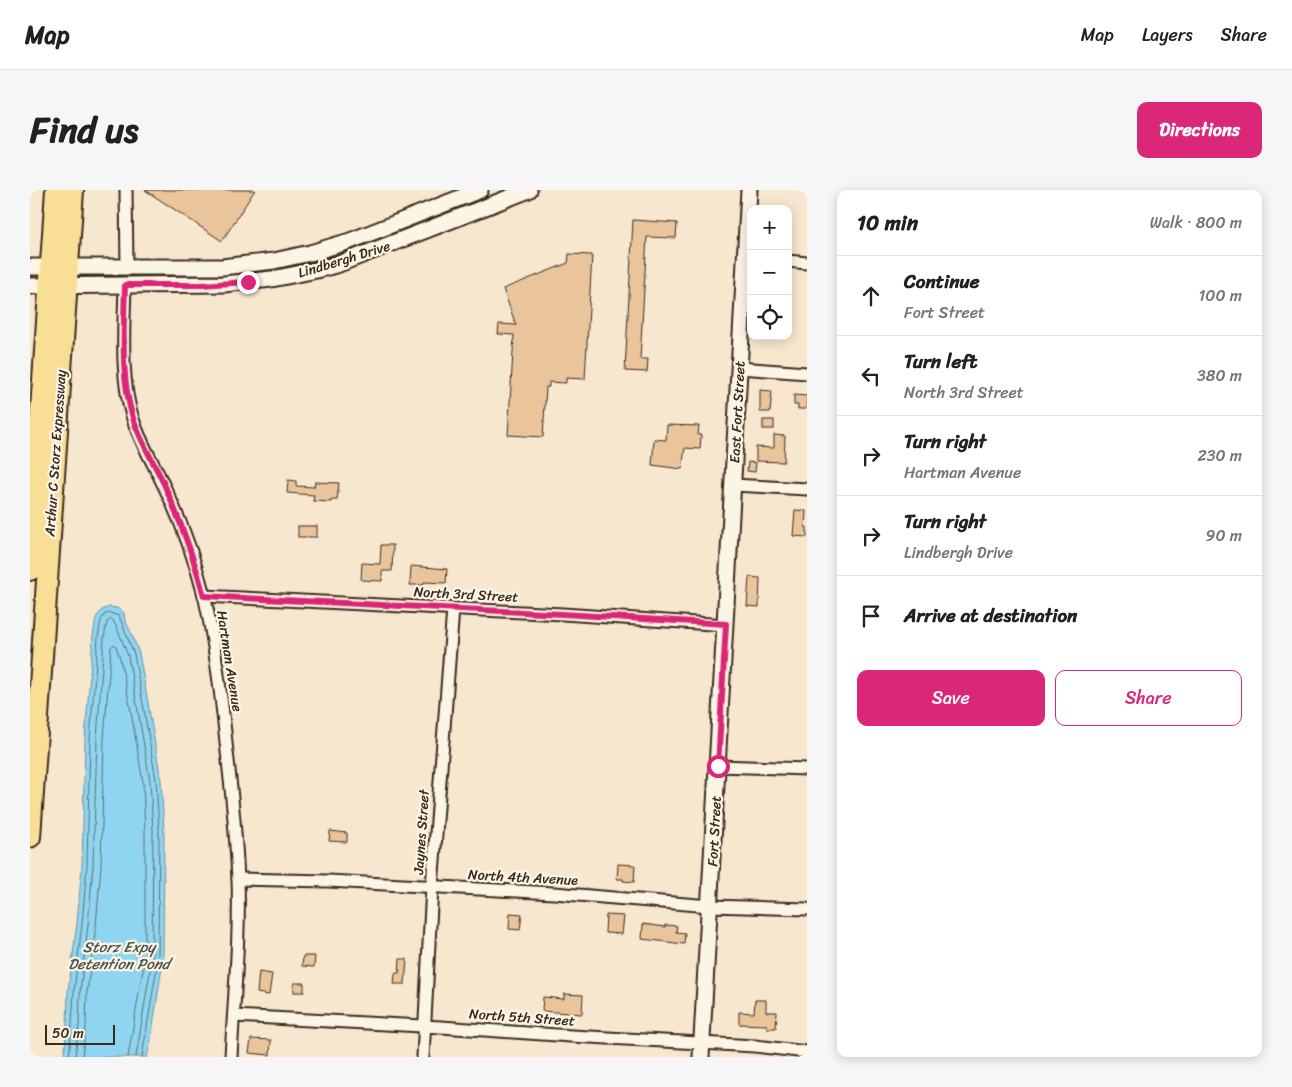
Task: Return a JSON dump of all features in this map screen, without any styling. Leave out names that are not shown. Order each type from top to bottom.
[{"type":"highway","name":"Arthur C Storz Expressway","points":[[30,837],[56,190]]},
{"type":"highway","name":"Arthur C Storz Expressway","points":[[30,570],[52,278],[73,190]]},
{"type":"street","points":[[126,190],[127,267]]},
{"type":"street","name":"Lindbergh Drive","points":[[52,278],[127,267],[239,266],[294,258],[350,241],[480,190]]},
{"type":"street","name":"Lindbergh Drive","points":[[30,267],[52,278],[125,285],[200,285],[248,282],[317,270],[368,254],[529,190]]},
{"type":"street","name":"East Fort Street","points":[[748,250],[749,190]]},
{"type":"street","points":[[792,261],[807,262]]},
{"type":"street","name":"East Fort Street","points":[[733,485],[739,368],[747,271]]},
{"type":"street","name":"Hartman Avenue","points":[[125,285],[125,365],[128,399],[139,434],[182,526],[204,596],[223,706],[238,880],[237,951],[231,1057]]},
{"type":"street","points":[[739,368],[807,373]]},
{"type":"street","points":[[733,485],[807,489]]},
{"type":"street","name":"Fort Street","points":[[701,1050],[733,485]]},
{"type":"street","name":"North 3rd Street","points":[[204,596],[726,624]]},
{"type":"street","name":"Jaynes Street","points":[[423,1057],[432,887],[453,609]]},
{"type":"street","points":[[718,766],[807,769]]},
{"type":"street","name":"North 4th Avenue","points":[[238,880],[328,881],[554,893],[710,906],[807,909]]},
{"type":"street","name":"North 5th Street","points":[[234,1016],[425,1026],[701,1050],[755,1046],[807,1052]]},
{"type":"water","name":"Storz Expy Detention Pond","points":[[109,607],[117,608],[124,613],[125,621],[139,653],[161,780],[164,831],[163,960],[147,1057],[64,1057],[68,991],[82,865],[85,738],[93,636],[96,618],[102,610]]},
{"type":"building","points":[[145,190],[255,190],[222,241]]},
{"type":"building","points":[[633,220],[677,223],[676,238],[647,237],[640,359],[648,359],[647,372],[625,371]]},
{"type":"building","points":[[569,254],[592,255],[585,379],[566,378],[566,383],[549,382],[549,387],[546,387],[543,437],[508,435],[514,335],[498,334],[499,324],[516,325],[503,289],[568,263]]},
{"type":"building","points":[[760,390],[772,391],[770,412],[760,412]]},
{"type":"building","points":[[794,395],[807,396],[806,409],[798,409],[798,405],[794,405]]},
{"type":"building","points":[[763,420],[774,420],[774,429],[763,429]]},
{"type":"building","points":[[667,425],[699,426],[698,435],[701,435],[700,449],[685,448],[682,469],[652,465],[654,439],[666,440]]},
{"type":"building","points":[[774,435],[785,436],[784,462],[756,461],[756,447],[774,448]]},
{"type":"building","points":[[748,462],[756,463],[755,472],[747,471]]},
{"type":"building","points":[[288,480],[296,481],[296,486],[314,487],[315,482],[339,483],[337,500],[331,500],[331,502],[313,501],[314,495],[287,493]]},
{"type":"building","points":[[795,510],[806,511],[805,527],[807,527],[807,537],[793,536]]},
{"type":"building","points":[[298,526],[317,526],[317,537],[298,537]]},
{"type":"building","points":[[381,545],[393,545],[392,571],[382,571],[382,581],[361,580],[362,563],[380,564]]},
{"type":"building","points":[[411,566],[447,569],[446,583],[424,582],[424,585],[410,585]]},
{"type":"building","points":[[749,577],[760,578],[759,607],[747,606]]},
{"type":"building","points":[[330,831],[347,833],[347,842],[329,841]]},
{"type":"building","points":[[618,864],[635,865],[634,882],[617,879]]},
{"type":"building","points":[[510,913],[522,914],[520,930],[509,929]]},
{"type":"building","points":[[606,915],[624,916],[622,934],[605,933]]},
{"type":"building","points":[[643,924],[665,927],[665,925],[677,926],[676,932],[685,933],[684,944],[642,939]]},
{"type":"building","points":[[303,956],[315,956],[314,967],[302,966]]},
{"type":"building","points":[[400,959],[407,959],[405,984],[394,984],[395,973],[399,973]]},
{"type":"building","points":[[259,972],[272,974],[269,995],[257,993]]},
{"type":"building","points":[[294,983],[304,983],[304,992],[294,992]]},
{"type":"building","points":[[564,994],[583,995],[582,1014],[542,1011],[543,997],[564,999]]},
{"type":"building","points":[[755,1000],[766,1000],[766,1012],[777,1012],[776,1028],[767,1028],[767,1025],[739,1024],[739,1012],[754,1013]]},
{"type":"building","points":[[251,1039],[271,1040],[270,1055],[249,1053]]},
{"type":"route","points":[[248,282],[200,285],[125,285],[126,380],[133,420],[182,526],[204,596],[726,624],[718,766]]}]
